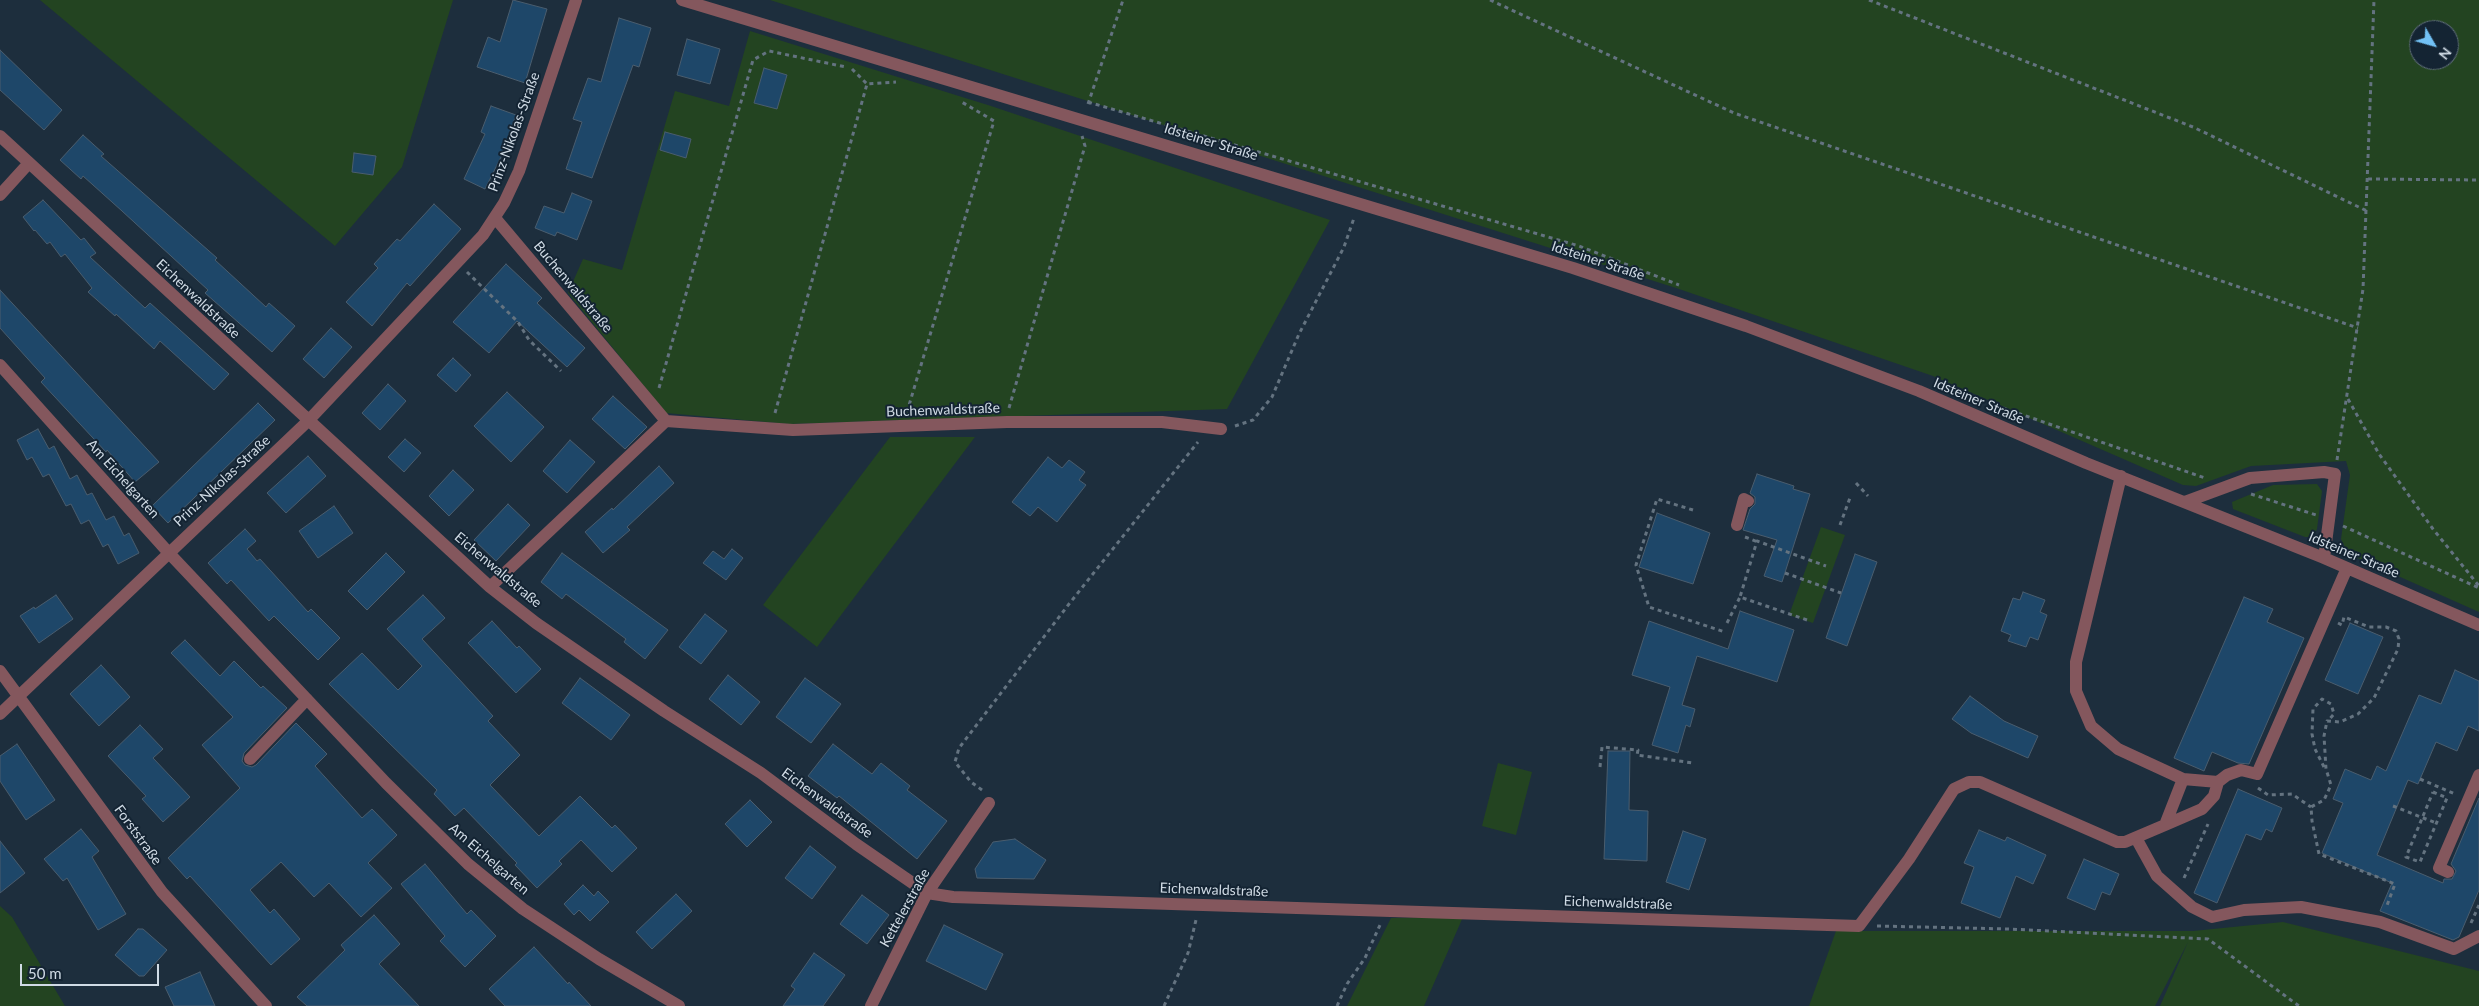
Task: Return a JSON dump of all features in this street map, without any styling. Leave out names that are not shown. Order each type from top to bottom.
[{"type":"street","name":"Prinz-Nikolas-Straße","points":[[0,714],[168,552],[308,422],[458,263],[496,219],[519,171],[576,0]]},
{"type":"street","name":"Idsteiner Straße","points":[[682,0],[1573,268],[1746,326],[1919,391],[2120,476],[2324,558],[2479,625]]},
{"type":"street","name":"Eichenwaldstraße","points":[[0,136],[308,422],[490,587],[536,623],[664,711],[761,773],[856,844],[927,893],[953,897],[1859,926]]},
{"type":"street","points":[[0,195],[29,164]]},
{"type":"street","name":"Buchenwaldstraße","points":[[496,219],[666,421],[771,428],[1006,422],[1162,422],[1221,429]]},
{"type":"street","name":"Am Eichelgarten","points":[[0,365],[168,552],[386,783],[468,864],[523,910],[599,959],[679,1006]]},
{"type":"street","points":[[490,587],[666,421]]},
{"type":"street","points":[[2185,502],[2250,478],[2324,472],[2335,474],[2324,558]]},
{"type":"street","points":[[2120,476],[2076,662],[2076,692],[2091,726],[2118,749],[2183,779],[2218,782]]},
{"type":"street","points":[[1737,525],[1744,499],[1748,501]]},
{"type":"street","points":[[1859,926],[1908,859],[1954,789],[1968,782],[1980,782],[2117,842],[2125,842],[2202,809],[2214,796],[2218,782],[2227,774],[2241,770],[2257,774],[2347,568]]},
{"type":"street","name":"Forststraße","points":[[0,671],[162,892],[259,1004]]},
{"type":"street","points":[[250,758],[307,699]]},
{"type":"street","points":[[2448,872],[2439,868],[2479,775]]},
{"type":"street","points":[[2165,825],[2183,779]]},
{"type":"street","name":"Kettelerstraße","points":[[870,1006],[927,893],[989,803]]},
{"type":"street","points":[[2136,838],[2157,876],[2192,908],[2212,917],[2244,910],[2301,907],[2380,922],[2454,949],[2479,936]]},
{"type":"path","points":[[1082,119],[1123,0]]},
{"type":"path","points":[[1490,0],[1734,113],[2358,328]]},
{"type":"path","points":[[1869,0],[2193,127],[2367,211]]},
{"type":"path","points":[[2335,474],[2363,289],[2374,0]]},
{"type":"path","points":[[654,407],[753,60],[769,50],[854,69],[868,84]]},
{"type":"path","points":[[868,84],[901,81]]},
{"type":"path","points":[[771,428],[868,84]]},
{"type":"path","points":[[902,426],[994,121],[951,98]]},
{"type":"path","points":[[1006,422],[1008,409],[1085,146]]},
{"type":"path","points":[[2368,179],[2479,180]]},
{"type":"path","points":[[989,803],[991,796],[971,782],[955,762],[959,748],[1192,446],[1209,434],[1253,420],[1272,397],[1299,334],[1344,247],[1359,203]]},
{"type":"path","points":[[458,263],[518,322],[529,340],[561,372]]},
{"type":"path","points":[[2348,398],[2379,454],[2433,529],[2479,587]]},
{"type":"path","points":[[1856,483],[1868,496]]},
{"type":"path","points":[[2227,486],[2328,519],[2479,587]]},
{"type":"path","points":[[1840,525],[1851,495]]},
{"type":"path","points":[[1693,510],[1657,499],[1636,565],[1648,608],[1725,632]]},
{"type":"path","points":[[1728,623],[1740,597],[1757,541],[1826,566]]},
{"type":"path","points":[[1785,574],[1841,593]]},
{"type":"path","points":[[1740,597],[1807,620]]},
{"type":"path","points":[[2327,721],[2340,722],[2358,714],[2374,698],[2398,650],[2399,639],[2396,631],[2386,626],[2369,627],[2344,617],[2342,625]]},
{"type":"path","points":[[2311,808],[2324,800],[2331,785],[2326,769],[2315,749],[2312,734],[2313,709],[2322,700],[2331,704],[2334,714],[2327,721],[2324,736],[2326,769]]},
{"type":"path","points":[[1600,768],[1602,747],[1638,750],[1637,755],[1693,764]]},
{"type":"path","points":[[2257,774],[2255,787],[2268,795],[2292,794],[2311,808],[2319,854],[2395,884],[2385,910],[2393,914]]},
{"type":"path","points":[[2420,779],[2469,800]]},
{"type":"path","points":[[2433,792],[2447,798],[2436,823],[2420,862],[2406,856],[2433,792]]},
{"type":"path","points":[[2184,878],[2210,820],[2214,796]]},
{"type":"path","points":[[2393,806],[2456,831]]},
{"type":"path","points":[[1164,1006],[1188,953],[1200,905]]},
{"type":"path","points":[[1337,1006],[1347,984],[1364,958],[1386,911]]},
{"type":"path","points":[[1859,926],[2009,929],[2208,939],[2299,1006]]},
{"type":"green space","points":[[40,0],[453,0],[402,167],[335,246]]},
{"type":"green space","points":[[770,0],[2479,0],[2479,612],[2353,556],[2346,549],[2341,539],[2350,475],[2346,461],[2251,466],[2196,486],[2183,485],[1933,376],[1676,288]]},
{"type":"green space","points":[[750,31],[991,106],[1330,220],[1227,409],[789,424],[666,413],[568,293],[583,259],[622,270],[675,91],[729,106]]},
{"type":"green space","points":[[890,437],[975,437],[817,647],[763,605]]},
{"type":"green space","points":[[2317,484],[2322,491],[2317,529],[2313,537],[2305,537],[2233,509],[2232,502],[2273,485]]},
{"type":"green space","points":[[1821,527],[1845,535],[1813,623],[1789,615]]},
{"type":"green space","points":[[1498,763],[1532,772],[1516,835],[1482,826]]},
{"type":"green space","points":[[0,906],[12,917],[65,1006],[0,1006]]},
{"type":"green space","points":[[1463,917],[1424,1006],[1347,1006],[1391,918]]},
{"type":"green space","points":[[2283,922],[2479,971],[2479,1006],[2160,1006],[2188,942],[2155,1006],[1809,1006],[1836,931],[2193,931]]},
{"type":"building","points":[[513,0],[547,9],[525,83],[477,67],[488,37],[500,42]]},
{"type":"building","points":[[619,18],[651,28],[639,67],[633,65],[592,178],[566,169],[582,122],[573,119],[588,78],[601,82]]},
{"type":"building","points":[[687,39],[720,49],[710,84],[677,75]]},
{"type":"building","points":[[0,50],[62,110],[44,130],[0,90]]},
{"type":"building","points":[[764,68],[787,75],[777,109],[754,103]]},
{"type":"building","points":[[491,106],[516,115],[501,157],[485,189],[464,179],[485,134],[481,132]]},
{"type":"building","points":[[665,132],[691,139],[686,158],[660,150]]},
{"type":"building","points":[[83,135],[104,154],[101,156],[217,258],[215,260],[266,307],[269,303],[295,326],[272,352],[205,293],[208,290],[122,211],[83,176],[81,179],[60,160]]},
{"type":"building","points":[[354,153],[376,156],[373,175],[352,172]]},
{"type":"building","points":[[572,193],[592,201],[577,240],[557,232],[555,236],[535,228],[544,206],[564,213]]},
{"type":"building","points":[[43,200],[81,240],[84,238],[96,253],[90,257],[145,308],[150,303],[229,374],[214,390],[160,341],[154,349],[116,314],[115,316],[88,292],[92,288],[65,254],[61,257],[50,242],[47,244],[23,217]]},
{"type":"building","points":[[434,204],[461,229],[410,286],[407,283],[372,326],[346,302],[378,268],[374,264],[397,239],[400,241]]},
{"type":"building","points":[[506,264],[542,298],[537,303],[585,348],[567,367],[517,321],[489,353],[453,322]]},
{"type":"building","points":[[0,290],[159,462],[135,482],[107,450],[106,452],[41,382],[45,378],[0,328]]},
{"type":"building","points":[[331,328],[352,347],[324,378],[303,359]]},
{"type":"building","points":[[453,358],[471,375],[456,392],[437,375]]},
{"type":"building","points":[[388,384],[406,401],[380,430],[362,413]]},
{"type":"building","points":[[507,392],[544,427],[511,462],[474,426]]},
{"type":"building","points":[[613,396],[647,427],[625,449],[592,419]]},
{"type":"building","points":[[258,403],[275,420],[168,523],[152,506]]},
{"type":"building","points":[[38,429],[49,449],[54,446],[70,479],[77,475],[87,495],[92,493],[106,520],[114,516],[124,536],[129,533],[139,553],[118,564],[108,544],[103,547],[89,520],[81,524],[71,504],[66,506],[49,474],[43,477],[32,457],[27,460],[17,440]]},
{"type":"building","points":[[405,439],[421,453],[404,472],[388,457]]},
{"type":"building","points":[[570,440],[595,462],[567,493],[543,471]]},
{"type":"building","points":[[308,456],[326,476],[286,513],[267,493]]},
{"type":"building","points":[[1048,457],[1062,468],[1069,460],[1085,472],[1079,480],[1086,485],[1057,522],[1038,507],[1030,516],[1012,502]]},
{"type":"building","points":[[659,466],[674,483],[627,527],[630,530],[603,553],[585,532],[612,508],[613,510]]},
{"type":"building","points":[[453,470],[474,490],[449,516],[429,496]]},
{"type":"building","points":[[1757,474],[1794,486],[1793,489],[1810,494],[1782,582],[1764,576],[1777,540],[1743,530],[1750,509],[1755,504],[1755,497],[1750,493]]},
{"type":"building","points":[[508,504],[530,525],[496,561],[474,540]]},
{"type":"building","points":[[334,506],[353,533],[318,558],[299,531]]},
{"type":"building","points":[[1657,513],[1710,533],[1693,584],[1639,567]]},
{"type":"building","points":[[245,529],[256,541],[247,549],[257,561],[260,559],[308,612],[311,609],[340,638],[318,660],[274,616],[269,621],[231,580],[227,584],[208,563]]},
{"type":"building","points":[[732,549],[743,558],[726,580],[703,563],[713,551],[724,559]]},
{"type":"building","points":[[386,553],[405,572],[367,610],[348,591]]},
{"type":"building","points":[[562,553],[668,630],[645,659],[624,642],[626,639],[566,594],[562,599],[541,582]]},
{"type":"building","points":[[1855,554],[1877,562],[1847,646],[1826,638]]},
{"type":"building","points":[[2023,592],[2045,600],[2040,612],[2047,615],[2038,640],[2030,637],[2026,647],[2008,641],[2011,635],[2001,631],[2013,598],[2020,600]]},
{"type":"building","points":[[56,595],[73,619],[39,643],[20,616],[34,607],[35,609]]},
{"type":"building","points":[[423,595],[445,618],[422,639],[493,716],[488,721],[520,755],[490,785],[539,836],[580,796],[612,828],[615,825],[637,848],[612,872],[581,840],[559,861],[562,864],[537,888],[515,865],[517,863],[464,808],[455,816],[434,794],[437,790],[329,684],[362,653],[398,690],[422,666],[387,629]]},
{"type":"building","points":[[2244,597],[2273,609],[2267,622],[2304,638],[2249,764],[2238,763],[2212,752],[2204,771],[2174,758]]},
{"type":"building","points":[[1740,611],[1794,630],[1777,682],[1697,656],[1682,705],[1695,709],[1690,727],[1686,725],[1678,753],[1652,745],[1670,687],[1632,675],[1649,621],[1728,649]]},
{"type":"building","points":[[705,614],[727,631],[701,664],[679,647]]},
{"type":"building","points":[[492,621],[517,648],[519,646],[541,669],[516,693],[468,643]]},
{"type":"building","points":[[2350,623],[2383,637],[2358,694],[2325,680]]},
{"type":"building","points":[[185,640],[220,676],[234,661],[261,688],[263,686],[287,708],[244,753],[242,761],[245,765],[252,767],[256,765],[296,723],[327,754],[315,766],[362,818],[372,809],[397,835],[368,863],[392,888],[361,917],[329,883],[314,897],[281,862],[250,890],[270,913],[274,909],[300,939],[271,965],[190,876],[187,879],[168,858],[240,788],[202,745],[233,717],[171,653]]},
{"type":"building","points":[[101,665],[130,697],[99,726],[70,694]]},
{"type":"building","points":[[2455,670],[2479,681],[2479,731],[2468,726],[2457,751],[2436,742],[2418,784],[2408,780],[2377,855],[2443,883],[2444,879],[2452,879],[2456,871],[2451,864],[2479,798],[2479,890],[2459,937],[2453,940],[2380,911],[2392,883],[2322,853],[2343,803],[2333,799],[2345,769],[2371,780],[2377,766],[2386,771],[2419,695],[2441,704]]},
{"type":"building","points":[[728,675],[760,702],[741,725],[709,699]]},
{"type":"building","points":[[580,678],[630,715],[611,740],[562,703]]},
{"type":"building","points":[[805,678],[841,704],[811,743],[776,717]]},
{"type":"building","points":[[1970,696],[2004,721],[2038,736],[2028,758],[1971,733],[1952,719]]},
{"type":"building","points":[[140,725],[163,749],[153,758],[190,797],[163,822],[142,799],[146,796],[108,756]]},
{"type":"building","points":[[17,744],[55,800],[26,820],[0,781],[0,756]]},
{"type":"building","points":[[833,744],[872,774],[881,763],[910,786],[907,790],[947,821],[917,859],[839,796],[837,798],[808,776]]},
{"type":"building","points":[[1608,751],[1630,751],[1629,810],[1648,811],[1647,861],[1604,859]]},
{"type":"building","points":[[2238,789],[2282,808],[2272,832],[2266,829],[2261,840],[2246,834],[2217,903],[2194,893]]},
{"type":"building","points":[[750,800],[772,822],[747,847],[725,824]]},
{"type":"building","points":[[81,829],[99,851],[92,857],[126,914],[98,930],[67,878],[63,881],[44,859]]},
{"type":"building","points":[[1979,830],[2005,841],[2007,837],[2046,855],[2033,884],[2016,876],[2000,918],[1961,903],[1974,867],[1964,863]]},
{"type":"building","points":[[1683,831],[1706,839],[1689,890],[1666,882]]},
{"type":"building","points":[[1015,839],[1046,860],[1034,879],[977,878],[975,869],[993,842]]},
{"type":"building","points":[[0,841],[25,873],[0,893]]},
{"type":"building","points":[[810,846],[836,867],[812,899],[785,878]]},
{"type":"building","points":[[2084,859],[2119,874],[2110,895],[2102,892],[2095,910],[2067,898]]},
{"type":"building","points":[[425,864],[467,914],[471,910],[496,936],[465,967],[440,941],[445,936],[401,884]]},
{"type":"building","points":[[583,885],[594,896],[598,891],[609,902],[590,921],[579,910],[574,915],[564,904]]},
{"type":"building","points":[[676,894],[692,911],[652,949],[636,932]]},
{"type":"building","points":[[862,895],[889,915],[867,944],[840,924]]},
{"type":"building","points":[[374,915],[400,944],[379,964],[419,1006],[307,1006],[297,997],[345,950],[341,945]]},
{"type":"building","points":[[944,925],[1003,954],[986,990],[926,961]]},
{"type":"building","points":[[138,929],[143,929],[167,950],[144,976],[139,976],[115,955]]},
{"type":"building","points":[[534,947],[591,1006],[505,1006],[489,989]]},
{"type":"building","points":[[814,953],[845,975],[823,1006],[783,1006],[795,989],[791,986]]},
{"type":"building","points":[[200,972],[215,1006],[174,1006],[165,987]]}]
